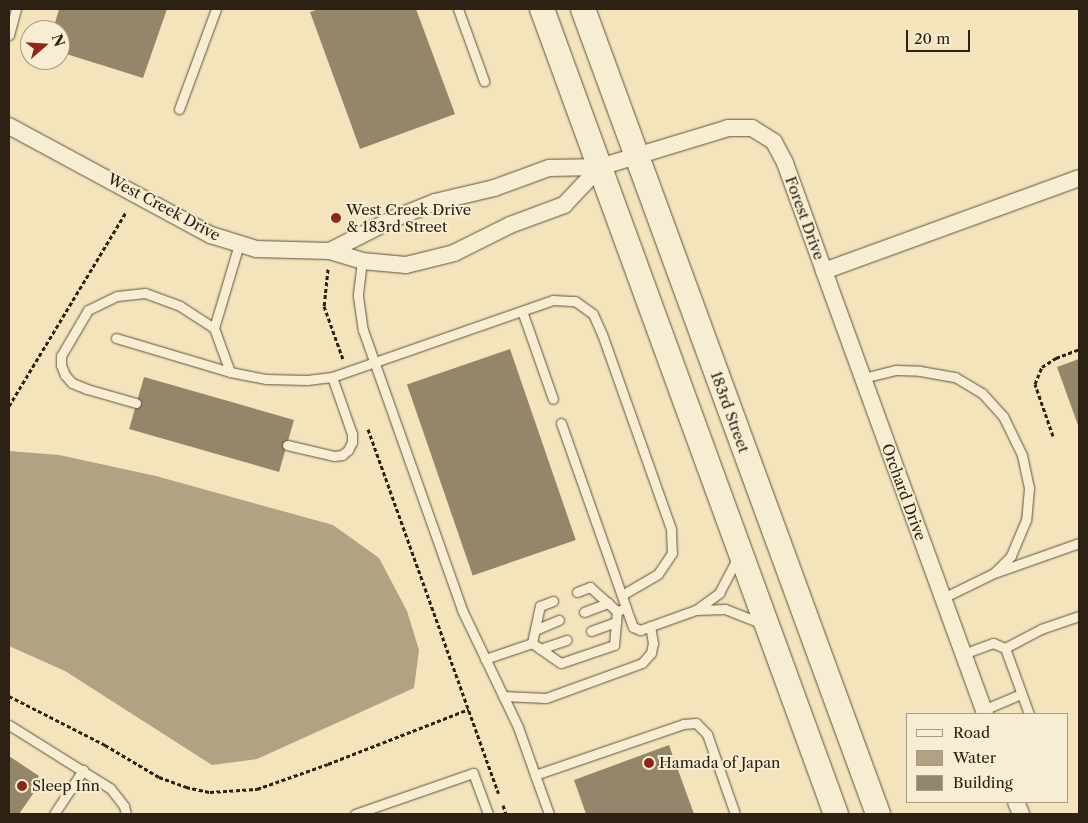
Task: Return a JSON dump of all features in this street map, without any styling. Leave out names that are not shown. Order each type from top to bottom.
[{"type":"street","points":[[542,9],[836,814]]},
{"type":"street","name":"183rd Street","points":[[583,9],[878,814]]},
{"type":"street","name":"West Creek Drive","points":[[9,126],[211,235],[256,249],[330,251],[362,261],[406,265],[454,253],[510,225],[564,205],[600,166]]},
{"type":"street","name":"Forest Drive","points":[[600,166],[728,128],[752,128],[774,142],[785,163],[824,271],[1079,178]]},
{"type":"street","name":"West Creek Drive","points":[[330,251],[393,219],[435,202],[494,188],[549,168],[600,166]]},
{"type":"street","name":"Orchard Drive","points":[[824,271],[984,712]]},
{"type":"lane","points":[[9,35],[16,9]]},
{"type":"lane","points":[[179,109],[216,9]]},
{"type":"lane","points":[[458,9],[484,81]]},
{"type":"lane","points":[[230,372],[214,328],[239,244]]},
{"type":"lane","points":[[362,261],[358,296],[363,330],[376,362],[462,610],[518,727],[549,814]]},
{"type":"lane","points":[[136,403],[87,389],[72,383],[65,375],[61,365],[61,356],[88,310],[117,296],[145,293],[180,306],[214,328]]},
{"type":"lane","points":[[116,338],[230,372],[266,380],[307,380],[332,377],[348,372],[554,300],[575,301],[593,314],[602,334],[671,529],[672,553],[658,574],[622,595]]},
{"type":"lane","points":[[522,311],[553,399]]},
{"type":"lane","points":[[863,378],[896,370],[955,377],[982,393],[1003,416],[1022,455],[1029,488],[1026,520],[1011,556],[994,573]]},
{"type":"lane","points":[[287,444],[334,456],[342,455],[348,450],[352,442],[352,434],[332,377]]},
{"type":"lane","points":[[532,643],[561,663],[614,645],[616,622],[622,610],[622,595],[561,422]]},
{"type":"lane","points":[[943,598],[994,573],[1079,544]]},
{"type":"lane","points":[[696,610],[718,593],[741,553]]},
{"type":"lane","points":[[577,592],[590,587],[608,603],[622,610],[633,627],[640,630],[696,610],[725,609],[768,626]]},
{"type":"lane","points":[[532,643],[540,606],[553,601]]},
{"type":"lane","points":[[584,612],[608,603]]},
{"type":"lane","points":[[1005,648],[1041,630],[1079,616]]},
{"type":"lane","points":[[534,630],[559,620]]},
{"type":"lane","points":[[591,631],[616,622]]},
{"type":"lane","points":[[503,696],[546,698],[642,663],[651,652],[654,644],[650,626]]},
{"type":"lane","points":[[540,649],[566,640]]},
{"type":"lane","points":[[486,659],[532,643]]},
{"type":"lane","points":[[963,654],[993,643],[1005,648],[1029,713]]},
{"type":"lane","points":[[984,712],[1021,694]]},
{"type":"lane","points":[[535,775],[683,724],[696,723],[707,734],[736,814]]},
{"type":"lane","points":[[9,725],[84,770],[110,788],[124,806],[126,814]]},
{"type":"lane","points":[[54,814],[84,770]]},
{"type":"lane","points":[[355,814],[473,772],[488,814]]},
{"type":"path","points":[[9,406],[126,212]]},
{"type":"path","points":[[328,268],[324,306],[348,372]]},
{"type":"path","points":[[1053,436],[1035,384],[1042,367],[1056,358],[1079,349]]},
{"type":"path","points":[[368,428],[506,814]]},
{"type":"path","points":[[9,696],[105,744],[159,777],[186,788],[210,792],[257,789],[328,764],[469,709]]},
{"type":"water","points":[[9,451],[59,455],[156,476],[333,525],[379,558],[407,611],[419,650],[414,688],[257,759],[212,765],[65,671],[9,646]]},
{"type":"building","points":[[59,9],[167,9],[143,78],[70,55],[70,20],[56,20]]},
{"type":"building","points":[[319,9],[416,9],[455,114],[360,149],[310,12]]},
{"type":"building","points":[[510,349],[576,540],[473,575],[407,384]]},
{"type":"building","points":[[1079,359],[1079,428],[1057,367]]},
{"type":"building","points":[[144,377],[294,420],[279,472],[129,429]]},
{"type":"building","name":"Hamada of Japan","points":[[669,745],[694,814],[586,814],[574,780]]},
{"type":"building","name":"Sleep Inn","points":[[9,756],[39,776],[33,785],[37,788],[19,814],[9,814]]},
{"type":"place","name":"West Creek Drive & 183rd Street","points":[[336,218]]},
{"type":"place","name":"Hamada of Japan","points":[[649,763]]},
{"type":"place","name":"Sleep Inn","points":[[22,786]]}]
